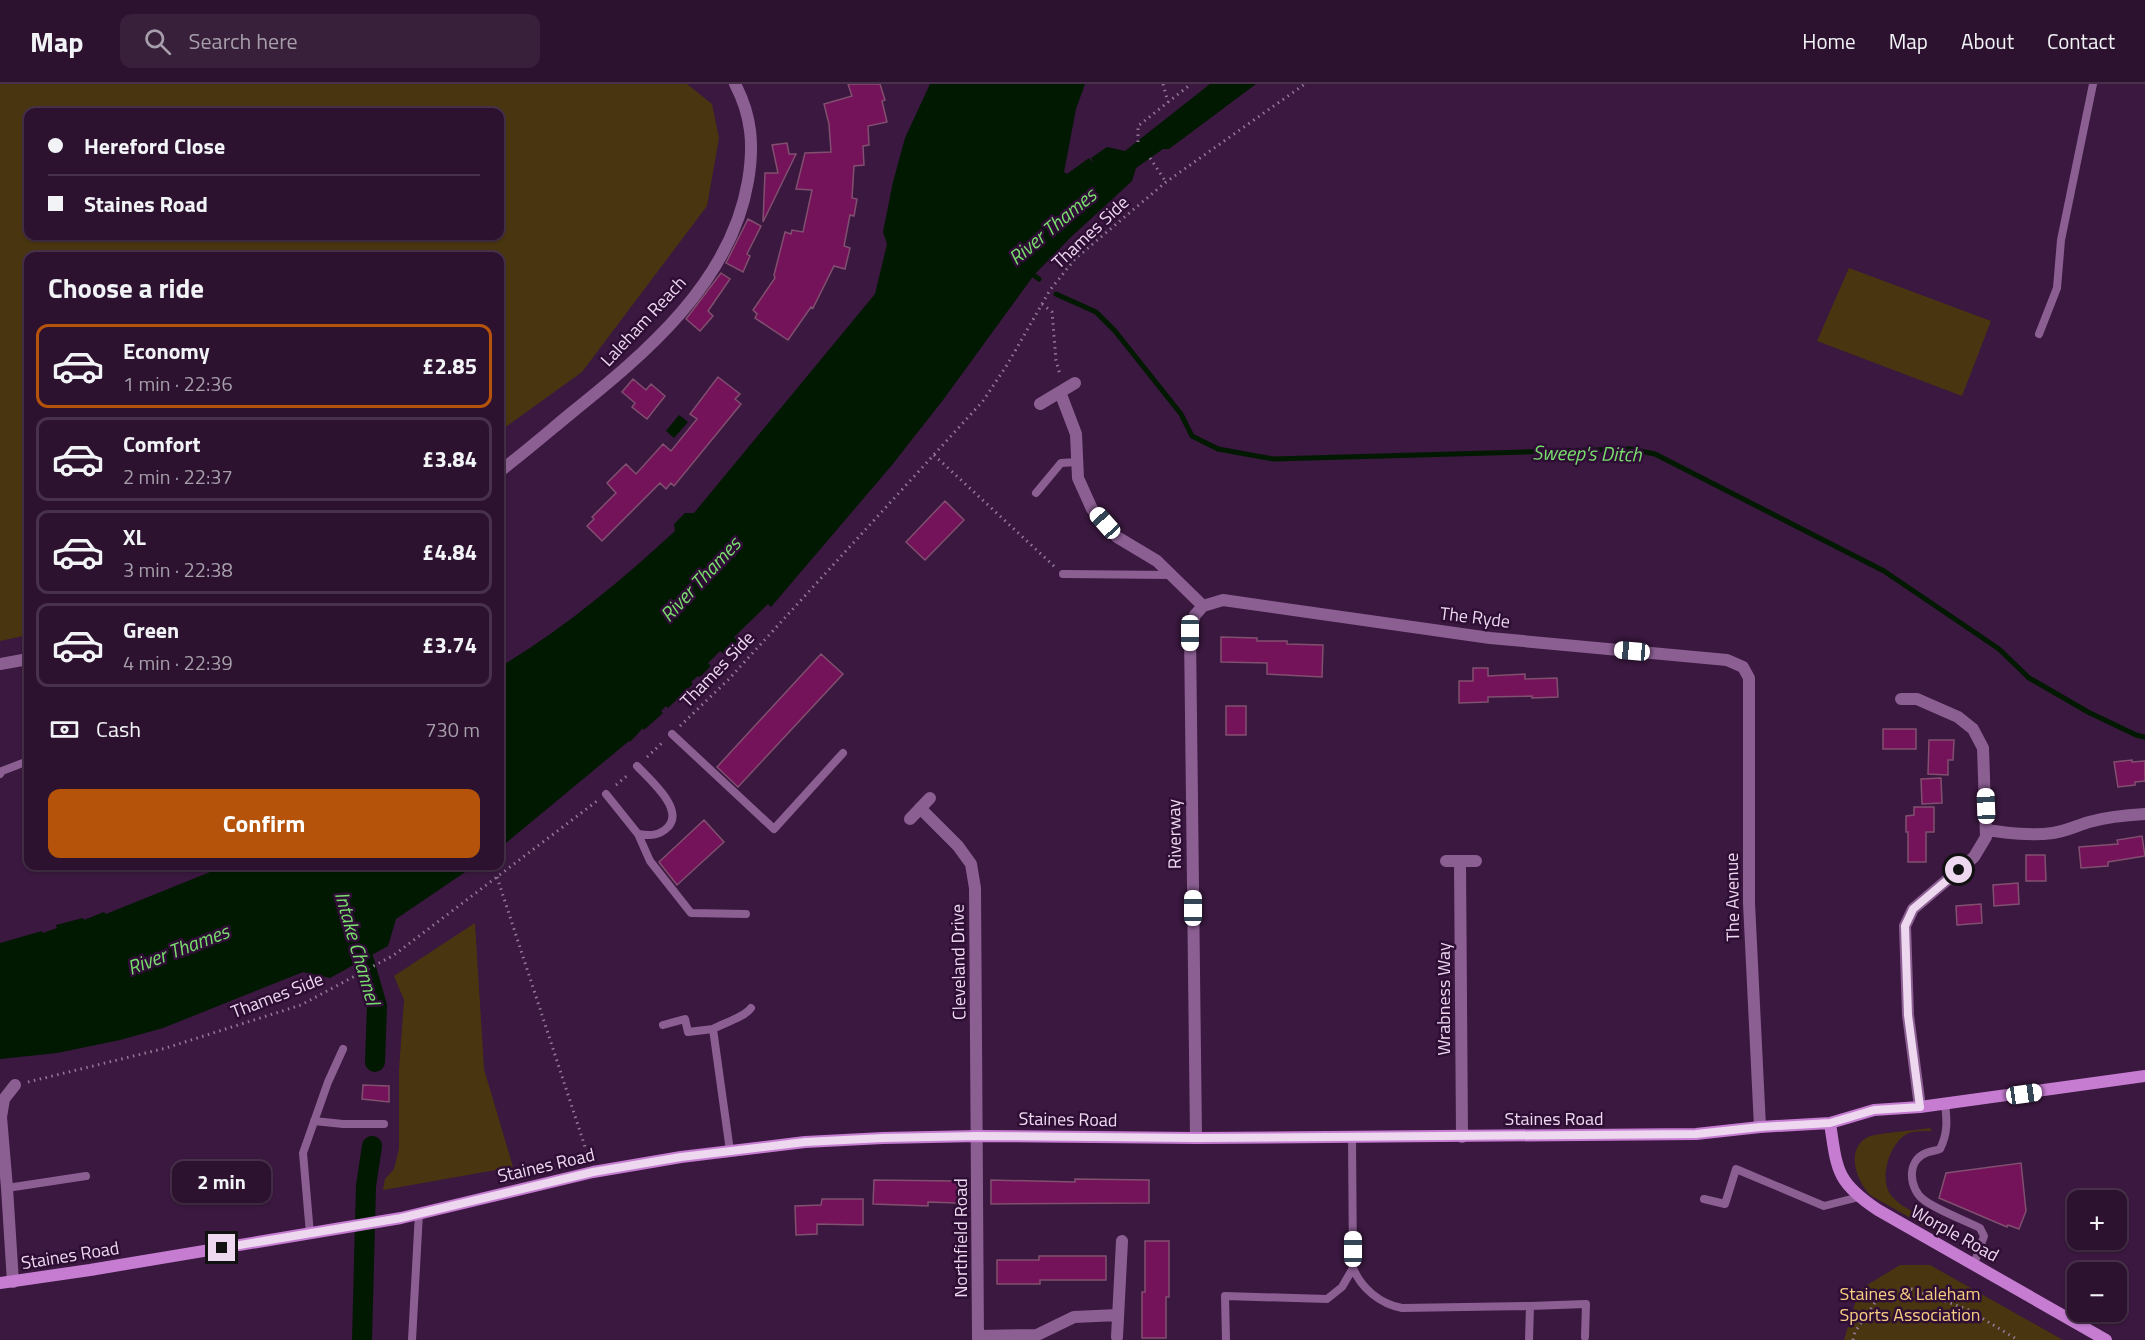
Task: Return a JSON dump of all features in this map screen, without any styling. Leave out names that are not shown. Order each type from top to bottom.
[{"type":"main road","name":"Staines Road","points":[[6,1282],[327,1232],[401,1218],[593,1172],[730,1151],[827,1141],[978,1136],[1196,1138],[1696,1134],[1830,1123],[1874,1110],[1920,1107],[2145,1076]]},
{"type":"main road","name":"Worple Road","points":[[1830,1123],[1835,1160],[1846,1184],[1859,1197],[2106,1340]]},
{"type":"street","name":"Laleham Reach","points":[[504,468],[627,366],[661,334],[691,301],[712,271],[740,218],[751,164],[752,146],[748,114],[735,84]]},
{"type":"street","points":[[1040,404],[1075,383]]},
{"type":"street","points":[[1060,392],[1076,434],[1078,478],[1092,509],[1117,537],[1157,561],[1174,575],[1203,606]]},
{"type":"street","name":"The Ryde","points":[[1203,606],[1223,600],[1490,638],[1727,660],[1743,667]]},
{"type":"street","name":"Riverway","points":[[1196,1138],[1190,633],[1195,615],[1203,606]]},
{"type":"street","points":[[0,664],[24,660]]},
{"type":"street","name":"The Avenue","points":[[1743,667],[1749,678],[1749,903],[1760,1127]]},
{"type":"street","points":[[1901,699],[1917,699],[1944,710],[1973,729],[1983,748],[1986,837],[1974,857],[1913,909],[1905,926],[1908,1015],[1920,1107]]},
{"type":"street","points":[[910,819],[930,798]]},
{"type":"street","name":"Cleveland Drive","points":[[920,808],[958,846],[971,864],[975,888],[978,1136]]},
{"type":"street","points":[[1986,831],[2049,834],[2071,830],[2089,822],[2118,816],[2145,814]]},
{"type":"street","points":[[1446,861],[1476,861]]},
{"type":"street","name":"Wrabness Way","points":[[1460,861],[1462,1137]]},
{"type":"street","points":[[6,1282],[1,1117],[4,1099],[15,1085]]},
{"type":"street","name":"Northfield Road","points":[[978,1136],[978,1338]]},
{"type":"street","points":[[1118,1337],[1122,1241]]},
{"type":"street","points":[[978,1338],[1037,1335],[1074,1317],[1118,1315]]},
{"type":"lane","points":[[2039,334],[2057,288],[2061,240],[2093,84]]},
{"type":"lane","points":[[1036,493],[1061,463],[1078,462]]},
{"type":"lane","points":[[1063,574],[1174,575]]},
{"type":"lane","points":[[672,734],[774,829],[843,753]]},
{"type":"lane","points":[[0,774],[2,771],[24,763]]},
{"type":"lane","points":[[637,766],[667,798],[674,814],[672,823],[662,833],[650,836],[638,834]]},
{"type":"lane","points":[[606,794],[638,834],[650,861],[690,913],[746,914]]},
{"type":"lane","points":[[663,1025],[685,1019],[688,1032],[712,1029],[747,1014],[751,1008]]},
{"type":"lane","points":[[712,1029],[730,1151]]},
{"type":"lane","points":[[310,1234],[303,1153],[328,1082],[343,1049]]},
{"type":"lane","points":[[1945,1103],[1948,1128],[1943,1144],[1940,1149],[1925,1153],[1919,1159],[1912,1168],[1911,1179],[1915,1190],[1923,1200],[1980,1228],[1983,1232],[1984,1236],[1974,1264]]},
{"type":"lane","points":[[314,1121],[384,1124]]},
{"type":"lane","points":[[1352,1137],[1353,1268],[1363,1285],[1390,1305],[1402,1308],[1586,1304],[1585,1337]]},
{"type":"lane","points":[[1704,1199],[1725,1203],[1736,1169],[1824,1206],[1859,1197]]},
{"type":"lane","points":[[4,1189],[86,1176]]},
{"type":"lane","points":[[413,1340],[419,1213]]},
{"type":"lane","points":[[1226,1340],[1225,1296],[1327,1299],[1342,1287],[1353,1268]]},
{"type":"lane","points":[[1529,1340],[1530,1306]]},
{"type":"path","points":[[1163,84],[1168,102]]},
{"type":"path","points":[[1138,142],[1138,126],[1191,84]]},
{"type":"path","name":"Thames Side","points":[[15,1085],[166,1048],[290,1009],[333,989],[394,955],[606,794],[728,680],[983,401],[1050,290],[1076,259],[1166,182],[1305,84]]},
{"type":"path","points":[[1150,158],[1166,182]]},
{"type":"path","points":[[1042,304],[1052,312],[1056,360],[1061,379],[1060,392]]},
{"type":"path","points":[[934,455],[1063,574]]},
{"type":"path","points":[[497,878],[593,1172]]},
{"type":"path","points":[[1853,1340],[1878,1298],[1909,1288],[1967,1309],[2018,1340]]},
{"type":"green space","points":[[0,84],[687,84],[712,104],[719,138],[707,206],[582,372],[504,428],[504,252],[24,252],[24,636],[0,641]]},
{"type":"green space","points":[[1849,268],[1991,321],[1962,396],[1817,341]]},
{"type":"green space","points":[[475,923],[484,1069],[513,1167],[383,1190],[385,1179],[394,1169],[399,1149],[399,1070],[404,1000],[394,976]]},
{"type":"green space","points":[[1930,1128],[1932,1131],[1917,1131],[1902,1137],[1888,1160],[1886,1178],[1890,1194],[1907,1208],[1941,1226],[1937,1233],[1870,1195],[1855,1165],[1857,1149],[1868,1137]]},
{"type":"green space","name":"Staines & Laleham Sports Association","points":[[1900,1265],[1930,1265],[2063,1340],[1844,1340],[1859,1290]]},
{"type":"water","name":"River Thames","points":[[930,84],[1085,84],[1076,109],[1064,172],[1067,174],[1089,158],[1094,163],[1091,158],[1107,147],[1125,151],[1210,84],[1256,84],[1169,149],[1163,149],[1136,168],[1132,181],[1071,237],[1034,275],[943,400],[892,465],[771,607],[768,604],[734,637],[738,642],[724,654],[720,651],[708,663],[711,666],[691,682],[693,684],[668,708],[666,706],[661,711],[663,713],[644,730],[643,728],[630,742],[504,845],[504,664],[591,604],[675,531],[674,524],[685,513],[694,513],[875,294],[887,244],[883,232],[905,138]]},
{"type":"water","points":[[679,415],[688,422],[674,438],[666,431]]},
{"type":"water","name":"River Thames","points":[[215,870],[468,870],[396,919],[388,946],[330,978],[303,972],[163,1028],[120,1040],[57,1053],[0,1059],[0,943],[42,931],[43,933],[57,928],[56,925],[83,918],[84,920],[104,912],[106,914]]},
{"type":"building","points":[[848,84],[880,84],[885,100],[882,101],[887,122],[868,126],[869,145],[863,146],[864,165],[854,166],[852,198],[857,199],[854,216],[850,215],[844,246],[850,248],[845,269],[834,266],[813,308],[811,307],[788,340],[755,318],[757,314],[753,310],[775,278],[785,232],[791,234],[792,230],[803,232],[812,190],[796,189],[805,153],[831,152],[829,124],[824,104],[852,96]]},
{"type":"building","points":[[787,143],[789,154],[796,154],[763,222],[765,173],[778,173],[772,145]]},
{"type":"building","points":[[748,219],[761,226],[747,254],[750,256],[743,272],[726,263]]},
{"type":"building","points":[[721,273],[730,279],[708,311],[713,316],[700,331],[686,319]]},
{"type":"building","points":[[718,377],[740,394],[735,399],[741,404],[674,486],[671,483],[666,489],[660,483],[602,541],[587,526],[594,519],[592,517],[616,493],[607,483],[626,464],[636,474],[663,444],[671,451],[697,419],[690,414]]},
{"type":"building","points":[[633,379],[646,390],[651,384],[665,396],[647,419],[632,407],[635,403],[622,392]]},
{"type":"building","points":[[945,501],[964,520],[925,560],[906,542]]},
{"type":"building","points":[[1221,637],[1257,638],[1257,641],[1287,641],[1287,644],[1323,645],[1322,677],[1267,674],[1267,663],[1221,662]]},
{"type":"building","points":[[821,654],[843,674],[738,787],[717,767]]},
{"type":"building","points":[[1473,668],[1488,668],[1488,676],[1525,674],[1525,679],[1557,678],[1558,697],[1488,697],[1488,702],[1459,703],[1459,681],[1473,681]]},
{"type":"building","points":[[1226,706],[1246,706],[1246,735],[1226,735]]},
{"type":"building","points":[[1883,729],[1916,729],[1916,749],[1883,749]]},
{"type":"building","points":[[1929,740],[1954,740],[1953,760],[1948,760],[1948,775],[1928,774]]},
{"type":"building","points":[[2132,760],[2132,762],[2145,761],[2145,781],[2118,787],[2114,762]]},
{"type":"building","points":[[1941,778],[1942,803],[1922,804],[1921,779]]},
{"type":"building","points":[[1914,807],[1934,807],[1934,832],[1926,832],[1926,862],[1908,862],[1906,816],[1914,815]]},
{"type":"building","points":[[704,820],[724,842],[677,885],[659,862]]},
{"type":"building","points":[[2142,836],[2145,856],[2108,862],[2108,866],[2081,868],[2079,847],[2118,844],[2117,840]]},
{"type":"building","points":[[2026,855],[2045,855],[2046,881],[2026,881]]},
{"type":"building","points":[[2018,883],[2019,904],[1994,906],[1993,885]]},
{"type":"building","points":[[1981,904],[1982,923],[1957,925],[1956,906]]},
{"type":"building","points":[[363,1085],[389,1086],[389,1102],[362,1099]]},
{"type":"building","points":[[2021,1163],[2026,1211],[2019,1229],[2008,1225],[2007,1227],[1939,1198],[1946,1173]]},
{"type":"building","points":[[1075,1179],[1149,1180],[1149,1203],[991,1204],[991,1180],[1075,1182]]},
{"type":"building","points":[[874,1180],[957,1181],[957,1203],[928,1202],[928,1206],[873,1204]]},
{"type":"building","points":[[822,1199],[863,1199],[863,1225],[817,1224],[817,1234],[796,1235],[795,1206],[821,1205]]},
{"type":"building","points":[[1145,1241],[1169,1241],[1166,1338],[1142,1338]]},
{"type":"building","points":[[1039,1256],[1106,1256],[1106,1280],[1040,1280],[1040,1284],[997,1284],[997,1260],[1039,1260]]},
{"type":"waterway","name":"Sweep's Ditch","points":[[1028,271],[1039,279]]},
{"type":"waterway","name":"Sweep's Ditch","points":[[1056,294],[1096,312],[1115,331],[1181,414],[1192,436],[1218,449],[1273,459],[1630,449],[1655,454],[1884,571],[1999,649],[2029,678],[2088,712],[2145,737]]},
{"type":"waterway","name":"Intake Channel","points":[[356,933],[377,1006],[375,1062]]},
{"type":"waterway","name":"Intake Channel","points":[[362,1340],[366,1186],[372,1146]]},
{"type":"route","points":[[222,1248],[401,1218],[593,1172],[681,1157],[805,1142],[978,1136],[1196,1138],[1696,1134],[1793,1124],[1830,1123],[1874,1110],[1920,1107],[1908,1015],[1905,926],[1913,909],[1959,870]]}]
